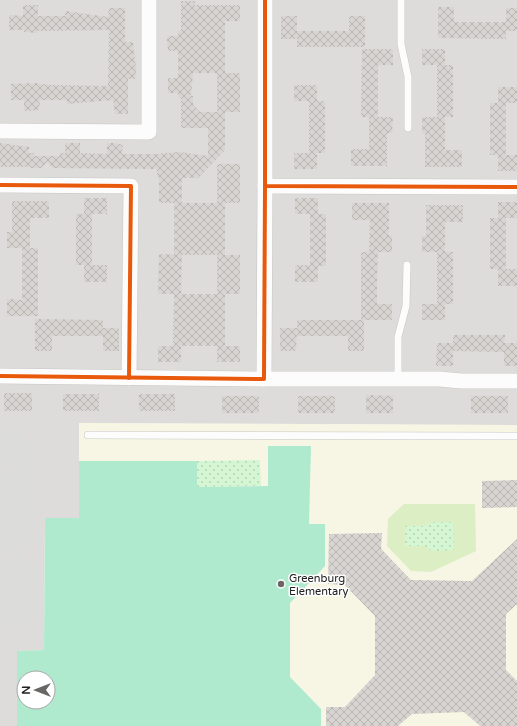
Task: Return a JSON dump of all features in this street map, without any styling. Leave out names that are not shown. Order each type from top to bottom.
[{"type":"street","points":[[0,131],[149,132],[149,0]]},
{"type":"street","points":[[264,379],[265,0]]},
{"type":"street","points":[[0,185],[131,186],[129,378]]},
{"type":"street","points":[[265,186],[517,187]]},
{"type":"street","points":[[0,376],[440,379],[461,381],[517,381]]},
{"type":"lane","points":[[401,0],[401,44],[408,77],[408,128]]},
{"type":"lane","points":[[398,379],[398,337],[406,306],[407,265]]},
{"type":"lane","points":[[88,435],[517,436]]},
{"type":"shaded area","points":[[0,0],[517,0],[517,425],[80,423],[79,518],[45,518],[44,651],[17,651],[17,726],[0,726]]},
{"type":"shaded area","name":"Greenburg Elementary","points":[[79,423],[517,425],[517,726],[17,726],[17,710],[56,710],[56,670],[17,670],[17,651],[44,650],[45,518],[79,518]]},
{"type":"shaded area","points":[[5,427],[23,427],[24,440],[38,440],[38,544],[24,545],[23,547],[23,565],[37,566],[37,621],[13,622],[6,625],[0,631],[0,604],[6,599],[5,589],[0,589],[0,564],[6,563],[6,548],[0,547],[0,473],[6,473],[7,471],[5,464],[0,460],[0,440],[5,439]]},
{"type":"shaded area","points":[[0,647],[10,647],[10,721],[0,721]]},
{"type":"green space","points":[[268,446],[311,446],[309,524],[325,524],[325,566],[290,603],[290,677],[321,709],[321,726],[17,726],[17,710],[56,710],[56,670],[17,670],[17,651],[44,650],[45,518],[79,518],[79,461],[197,461],[197,487],[268,486]]},
{"type":"green space","points":[[260,460],[261,486],[197,487],[197,461]]},
{"type":"green space","points":[[404,504],[475,504],[476,551],[431,572],[411,571],[387,546],[388,519]]},
{"type":"green space","points":[[433,522],[453,522],[454,550],[432,551],[425,546],[405,546],[405,526],[425,526]]},
{"type":"building","points":[[181,1],[195,1],[195,5],[240,5],[240,21],[225,21],[225,73],[240,73],[240,112],[225,112],[225,150],[198,178],[182,178],[182,203],[217,203],[217,164],[240,164],[240,203],[225,203],[225,255],[240,255],[240,294],[225,294],[225,346],[240,346],[240,362],[217,362],[217,346],[181,346],[181,362],[158,362],[158,346],[173,346],[174,294],[217,294],[217,255],[174,255],[174,203],[159,203],[159,178],[157,176],[157,169],[53,168],[47,162],[41,168],[0,167],[0,143],[29,147],[29,153],[34,153],[34,156],[60,156],[60,153],[65,153],[65,143],[80,143],[80,153],[107,154],[107,143],[114,143],[123,145],[122,154],[157,154],[179,152],[208,156],[208,128],[181,128],[181,98],[178,98],[178,93],[168,93],[168,78],[178,78],[178,51],[168,51],[167,38],[168,36],[178,36],[178,31],[181,31]],"holes":[[[193,73],[217,73],[217,112],[200,112],[193,105],[193,96],[191,96]]]},
{"type":"building","points":[[23,5],[38,5],[38,16],[65,16],[65,11],[108,17],[109,8],[125,8],[125,42],[133,42],[136,69],[135,79],[128,79],[128,114],[115,114],[113,100],[67,104],[67,100],[40,100],[39,110],[26,111],[24,110],[24,100],[11,100],[11,84],[39,83],[52,85],[108,86],[109,30],[37,31],[37,33],[24,32],[24,30],[9,30],[9,15],[23,16]]},
{"type":"building","points":[[438,7],[454,7],[454,22],[506,22],[506,8],[517,8],[517,31],[506,31],[506,39],[438,38]]},
{"type":"building","points":[[281,16],[297,16],[297,39],[281,39]]},
{"type":"building","points":[[349,16],[365,16],[365,47],[297,47],[297,31],[349,31]]},
{"type":"building","points":[[362,49],[393,49],[393,65],[378,65],[378,117],[393,117],[392,133],[387,133],[387,166],[351,166],[351,149],[369,149],[369,117],[361,117]]},
{"type":"building","points":[[422,49],[445,49],[445,65],[422,65]]},
{"type":"building","points":[[437,65],[453,65],[453,117],[445,117],[445,150],[462,150],[462,167],[425,167],[425,133],[422,133],[422,117],[437,117]]},
{"type":"building","points":[[294,85],[317,85],[317,101],[294,101]]},
{"type":"building","points":[[498,87],[517,87],[517,103],[506,103],[506,155],[490,155],[490,103],[498,103]]},
{"type":"building","points":[[309,101],[325,101],[325,153],[317,153],[317,169],[294,169],[294,153],[309,153]]},
{"type":"building","points":[[498,155],[517,155],[517,171],[498,171]]},
{"type":"building","points":[[84,198],[107,198],[107,214],[92,214],[92,265],[107,265],[107,282],[84,282],[84,265],[76,265],[76,214],[84,214]]},
{"type":"building","points":[[295,198],[318,198],[318,214],[326,214],[326,266],[318,266],[318,282],[295,282],[295,265],[310,265],[310,214],[295,214]]},
{"type":"building","points":[[12,201],[49,201],[49,218],[30,218],[30,248],[38,248],[38,316],[7,316],[7,299],[22,300],[22,248],[7,248],[7,232],[12,232]]},
{"type":"building","points":[[498,202],[517,202],[517,218],[498,218]]},
{"type":"building","points":[[352,203],[389,203],[389,236],[392,236],[392,252],[378,252],[377,304],[392,304],[392,320],[364,320],[364,351],[348,351],[348,336],[297,336],[297,320],[361,320],[361,252],[369,252],[370,220],[352,220]]},
{"type":"building","points":[[426,205],[463,205],[463,222],[445,222],[445,252],[453,252],[453,304],[445,304],[445,320],[422,320],[422,304],[437,304],[437,252],[422,252],[422,236],[426,236]]},
{"type":"building","points":[[490,218],[506,218],[506,269],[517,269],[517,286],[498,286],[498,269],[490,269]]},
{"type":"building","points":[[159,254],[182,255],[181,294],[158,294]]},
{"type":"building","points":[[35,319],[103,320],[103,328],[119,328],[119,351],[103,351],[103,336],[52,336],[52,351],[35,351]]},
{"type":"building","points":[[280,328],[297,328],[296,351],[280,351]]},
{"type":"building","points":[[453,335],[505,335],[504,343],[517,343],[517,366],[504,366],[504,352],[453,351]]},
{"type":"building","points":[[437,343],[453,343],[453,366],[436,366]]},
{"type":"building","points":[[4,393],[32,393],[32,411],[4,411]]},
{"type":"building","points":[[63,394],[99,394],[99,411],[63,411]]},
{"type":"building","points":[[139,394],[175,394],[175,411],[139,411]]},
{"type":"building","points":[[366,395],[393,396],[393,413],[366,413]]},
{"type":"building","points":[[222,396],[259,396],[259,413],[222,413]]},
{"type":"building","points":[[298,396],[335,396],[335,413],[298,413]]},
{"type":"building","points":[[471,396],[508,396],[508,413],[471,413]]},
{"type":"building","points":[[517,480],[517,507],[482,508],[482,481]]},
{"type":"building","points":[[382,533],[381,549],[411,580],[472,581],[517,539],[517,604],[506,614],[506,670],[517,681],[517,726],[480,726],[464,712],[412,714],[398,726],[326,726],[326,707],[345,707],[375,675],[375,616],[345,585],[328,584],[329,534]]},
{"type":"cycle path","points":[[265,0],[265,186],[517,187]]},
{"type":"cycle path","points":[[0,185],[131,186],[129,378]]},
{"type":"cycle path","points":[[0,376],[264,379],[265,186]]},
{"type":"place","name":"Greenburg Elementary","points":[[281,584]]}]
